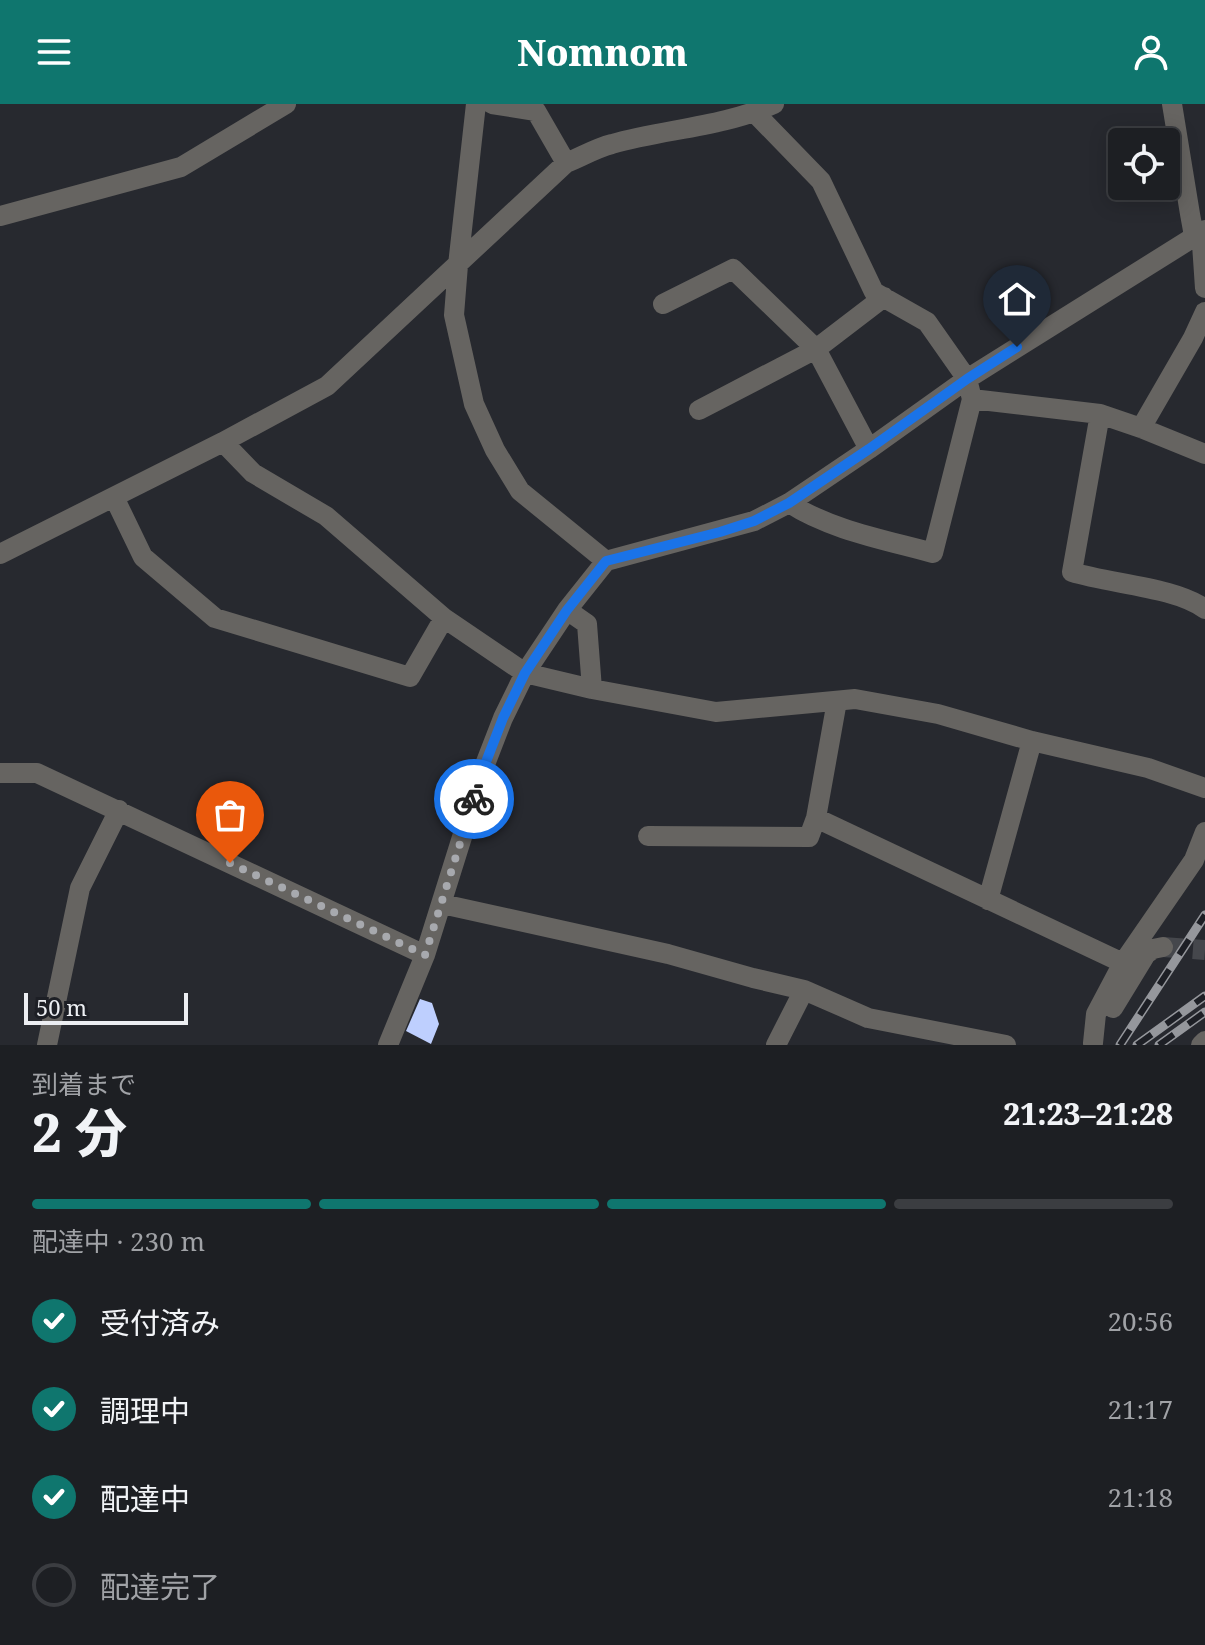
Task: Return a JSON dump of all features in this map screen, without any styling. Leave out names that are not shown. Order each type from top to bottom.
[{"type":"street","points":[[0,216],[181,167],[286,104]]},
{"type":"street","points":[[476,104],[454,315],[474,404],[495,450],[520,491],[606,561]]},
{"type":"street","points":[[492,104],[536,111],[566,163]]},
{"type":"street","points":[[0,554],[327,386],[566,163],[610,144],[774,104]]},
{"type":"street","points":[[1172,104],[1202,244],[1205,288]]},
{"type":"street","points":[[756,108],[821,181],[874,292],[927,322],[967,379],[972,399],[933,553],[845,529],[789,503]]},
{"type":"street","points":[[388,1045],[425,955],[484,767],[503,718],[525,673],[567,610],[606,561],[742,525],[789,503],[967,379],[1200,233]]},
{"type":"street","points":[[663,304],[733,269],[816,349],[869,449]]},
{"type":"street","points":[[699,410],[816,349],[884,297]]},
{"type":"street","points":[[1141,428],[1205,312]]},
{"type":"street","points":[[972,399],[1100,414],[1205,454]]},
{"type":"street","points":[[1100,414],[1072,572],[1175,595],[1196,602],[1205,609]]},
{"type":"street","points":[[223,442],[253,473],[326,516],[444,618],[525,673],[716,712],[855,699],[938,714],[1032,741],[1148,768],[1205,788]]},
{"type":"street","points":[[114,497],[143,557],[215,618],[410,677],[444,618]]},
{"type":"street","points":[[567,610],[587,624],[592,689]]},
{"type":"street","points":[[648,836],[809,837],[816,818],[837,701]]},
{"type":"street","points":[[988,900],[1032,741]]},
{"type":"street","points":[[0,773],[37,773],[425,955]]},
{"type":"street","points":[[47,1045],[80,888],[119,810]]},
{"type":"street","points":[[816,818],[1123,963]]},
{"type":"street","points":[[1091,1044],[1096,1014],[1123,963],[1194,860],[1205,832]]},
{"type":"street","points":[[442,904],[666,952],[804,990],[868,1018],[945,1039],[1006,1045]]},
{"type":"street","points":[[1091,1044],[1146,954],[1163,947]]},
{"type":"street","points":[[776,1045],[804,990]]},
{"type":"building","points":[[420,999],[432,1003],[439,1024],[431,1044],[406,1031]]},
{"type":"tunnel","points":[[1163,947],[1205,950]]},
{"type":"railway","points":[[1120,1045],[1205,915]]},
{"type":"railway","points":[[1137,1045],[1205,996]]},
{"type":"railway","points":[[1159,1045],[1205,1012]]},
{"type":"way so far","points":[[230,863],[425,955],[474,799]]},
{"type":"route","points":[[474,799],[503,718],[525,673],[567,610],[606,561],[720,532],[754,521],[789,503],[1017,347]]}]
